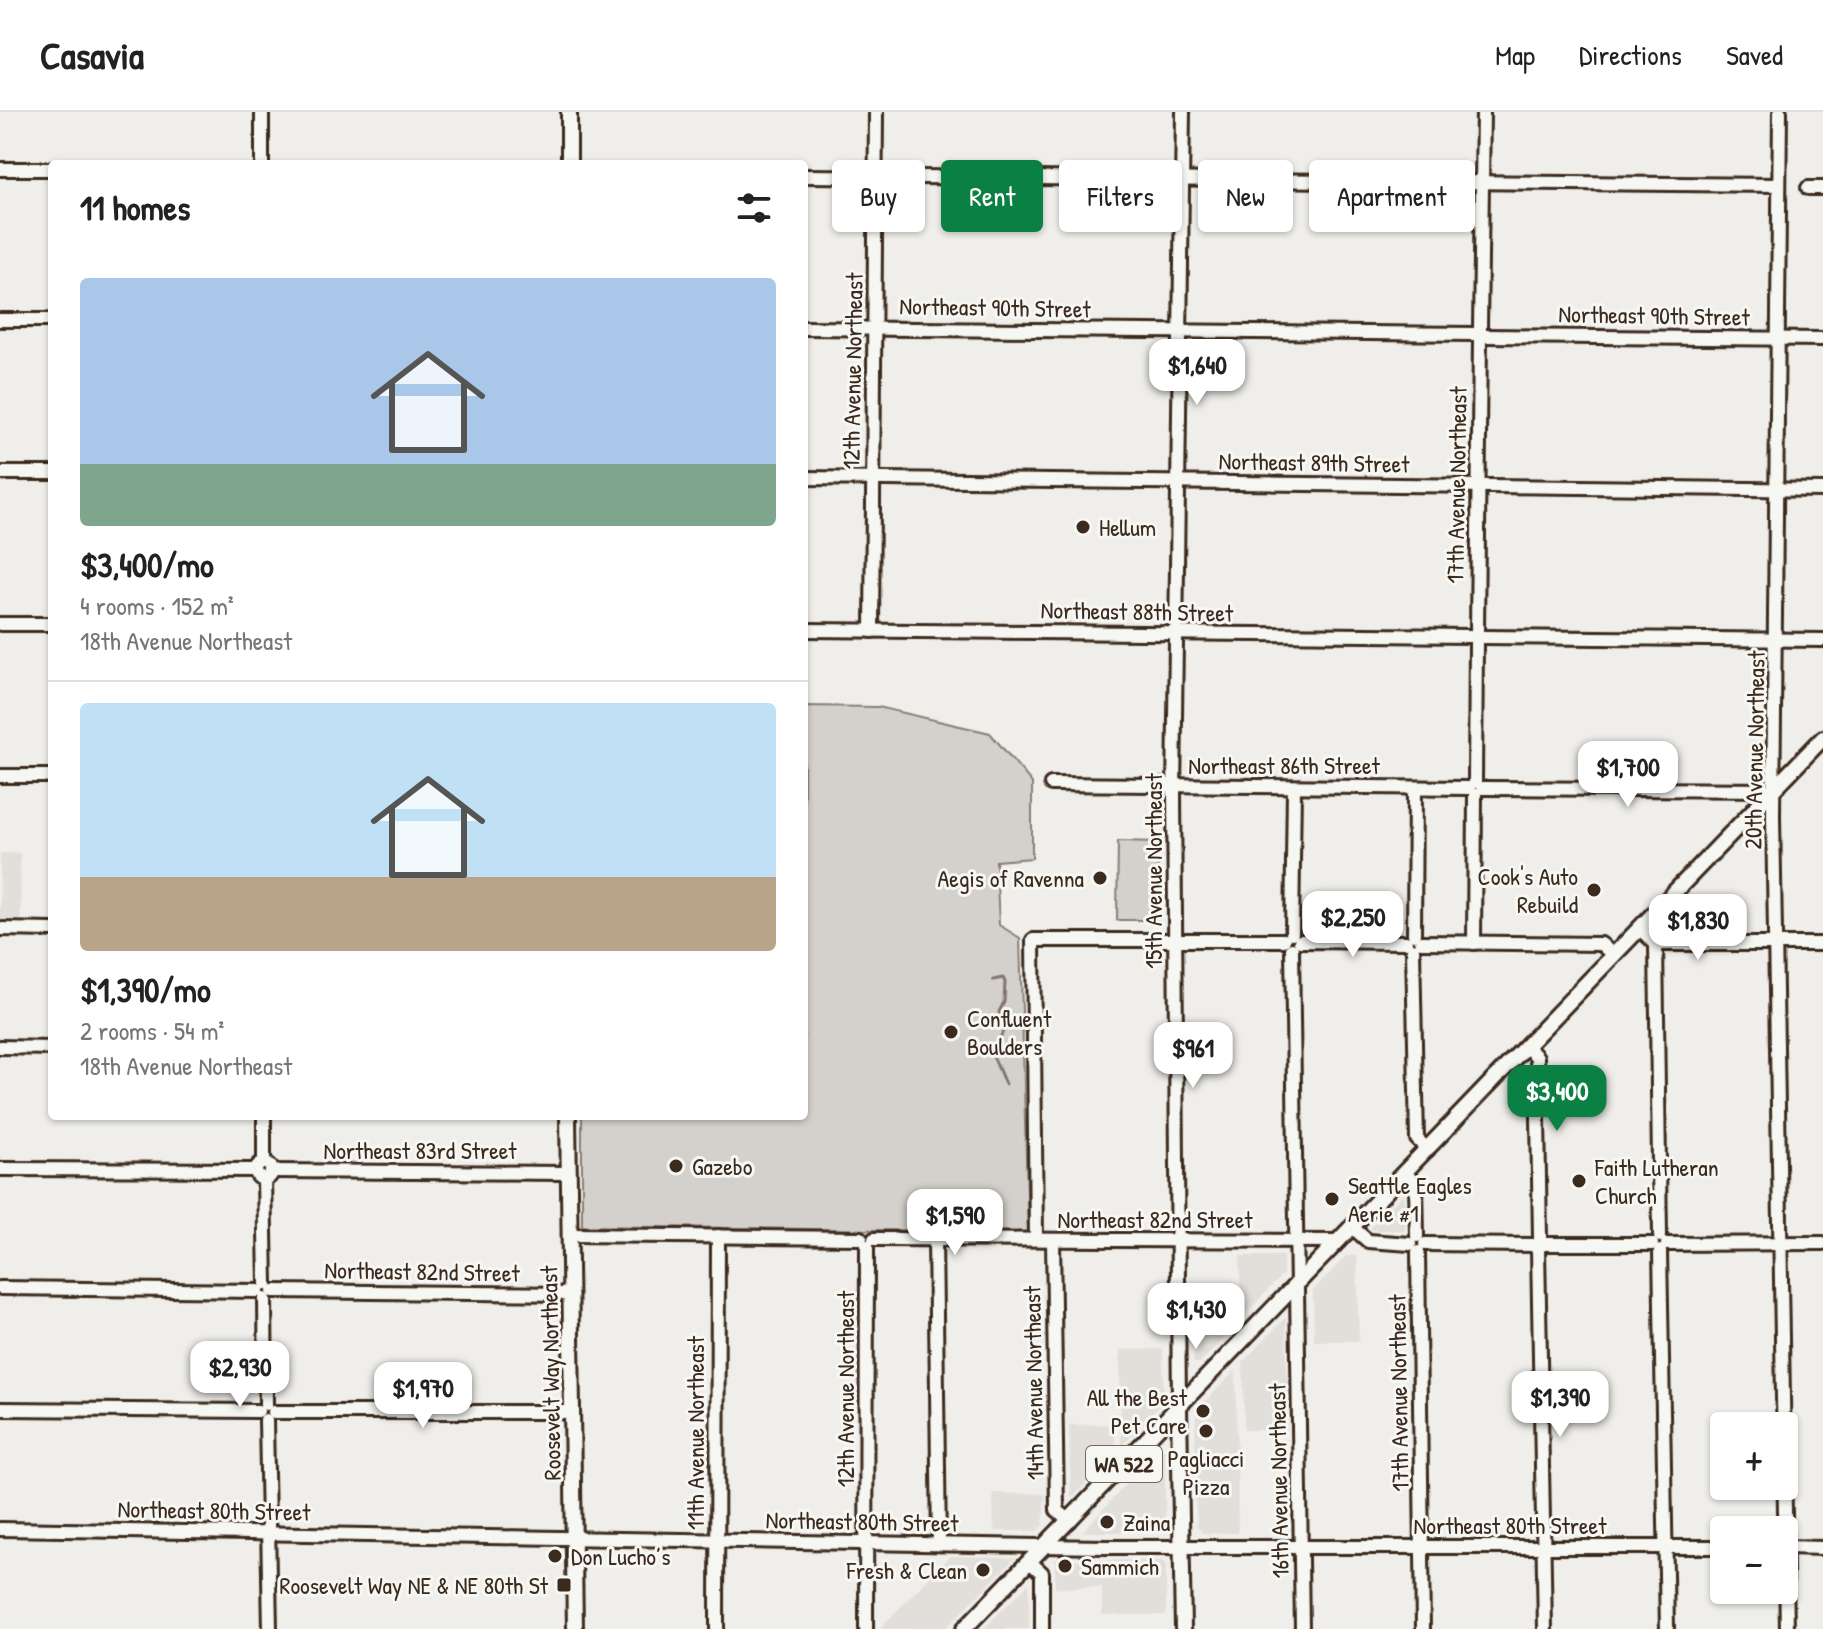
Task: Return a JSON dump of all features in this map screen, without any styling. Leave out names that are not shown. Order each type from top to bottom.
[{"type":"main road","points":[[569,112],[569,160]]},
{"type":"main road","name":"WA 522","points":[[964,1629],[1823,738]]},
{"type":"main road","name":"Roosevelt Way Northeast","points":[[568,1120],[575,1629]]},
{"type":"main road","name":"15th Avenue Northeast","points":[[1179,1408],[1183,1629]]},
{"type":"street","points":[[262,112],[262,160]]},
{"type":"street","name":"12th Avenue Northeast","points":[[875,160],[876,112]]},
{"type":"street","name":"15th Avenue Northeast","points":[[1182,178],[1183,112]]},
{"type":"street","name":"17th Avenue Northeast","points":[[1474,943],[1483,112]]},
{"type":"street","name":"20th Avenue Northeast","points":[[1780,112],[1774,790],[1785,1516]]},
{"type":"street","points":[[0,169],[48,169]]},
{"type":"street","points":[[808,176],[832,176]]},
{"type":"street","points":[[925,176],[1059,177]]},
{"type":"street","points":[[1182,178],[1779,185]]},
{"type":"street","points":[[1808,188],[1823,188]]},
{"type":"street","name":"12th Avenue Northeast","points":[[872,631],[875,232]]},
{"type":"street","name":"15th Avenue Northeast","points":[[1179,1408],[1174,786],[1181,232]]},
{"type":"street","points":[[0,320],[48,320]]},
{"type":"street","name":"Northeast 90th Street","points":[[808,328],[1823,339]]},
{"type":"street","points":[[0,473],[48,473]]},
{"type":"street","name":"Northeast 89th Street","points":[[808,478],[1823,490]]},
{"type":"street","points":[[0,624],[48,624]]},
{"type":"street","name":"Northeast 88th Street","points":[[808,630],[1823,640]]},
{"type":"street","points":[[0,776],[48,776]]},
{"type":"street","name":"Northeast 86th Street","points":[[1051,784],[1774,790]]},
{"type":"street","name":"16th Avenue Northeast","points":[[1294,788],[1292,941],[1297,1228],[1294,1241],[1295,1287],[1299,1301],[1302,1629]]},
{"type":"street","points":[[1415,788],[1417,1139],[1428,1150]]},
{"type":"street","points":[[0,929],[48,930]]},
{"type":"street","points":[[1640,929],[1656,944],[1823,944]]},
{"type":"street","points":[[1036,1239],[1033,940],[1601,944],[1614,956]]},
{"type":"street","points":[[1656,944],[1667,1629]]},
{"type":"street","points":[[0,1047],[48,1048]]},
{"type":"street","points":[[1527,1047],[1537,1057],[1545,1629]]},
{"type":"street","points":[[264,1120],[270,1629]]},
{"type":"street","name":"Northeast 83rd Street","points":[[0,1169],[569,1173]]},
{"type":"street","name":"17th Avenue Northeast","points":[[1405,1173],[1416,1184],[1423,1629]]},
{"type":"street","points":[[1352,1227],[1368,1241],[1417,1244],[1823,1243]]},
{"type":"street","name":"Northeast 82nd Street","points":[[570,1235],[867,1241],[1339,1241]]},
{"type":"street","name":"11th Avenue Northeast","points":[[717,1629],[718,1236]]},
{"type":"street","points":[[935,1239],[939,1544]]},
{"type":"street","name":"14th Avenue Northeast","points":[[1053,1240],[1057,1510],[1070,1521]]},
{"type":"street","name":"12th Avenue Northeast","points":[[866,1629],[867,1241]]},
{"type":"street","name":"Northeast 82nd Street","points":[[0,1288],[570,1294]]},
{"type":"street","points":[[0,1409],[573,1412]]},
{"type":"street","name":"Northeast 80th Street","points":[[0,1529],[1046,1546],[1710,1547]]},
{"type":"street","points":[[1798,1547],[1823,1548]]},
{"type":"street","points":[[1030,1562],[1042,1573],[1042,1629]]},
{"type":"street","name":"20th Avenue Northeast","points":[[1786,1604],[1787,1629]]},
{"type":"shaded area","points":[[808,706],[878,707],[990,733],[1032,783],[1032,858],[996,861],[999,925],[1020,938],[1028,1232],[582,1226],[582,1120],[808,1120]]},
{"type":"shaded area","points":[[1118,841],[1158,842],[1157,920],[1117,920]]},
{"type":"shaded area","points":[[0,853],[20,853],[21,924],[0,924]]},
{"type":"shaded area","points":[[1404,1193],[1405,1230],[1370,1228]]},
{"type":"shaded area","points":[[1240,1256],[1283,1256],[1283,1274],[1241,1319]]},
{"type":"shaded area","points":[[1346,1256],[1357,1256],[1359,1341],[1314,1341],[1313,1291]]},
{"type":"shaded area","points":[[1193,1314],[1234,1314],[1234,1328],[1200,1363],[1194,1363]]},
{"type":"shaded area","points":[[1286,1317],[1288,1430],[1244,1430],[1243,1362]]},
{"type":"shaded area","points":[[1163,1349],[1164,1401],[1121,1447],[1120,1350]]},
{"type":"shaded area","points":[[1236,1370],[1238,1533],[1202,1533],[1197,1526],[1194,1477],[1196,1411]]},
{"type":"shaded area","points":[[1115,1424],[1115,1454],[1071,1499],[1069,1425]]},
{"type":"shaded area","points":[[1160,1448],[1165,1450],[1165,1532],[1082,1532]]},
{"type":"shaded area","points":[[993,1493],[1045,1494],[1043,1526],[1036,1531],[994,1531]]},
{"type":"shaded area","points":[[950,1556],[1015,1558],[945,1629],[883,1629],[881,1627]]},
{"type":"shaded area","points":[[1055,1559],[1162,1561],[1166,1564],[1166,1615],[1102,1615],[1102,1587],[1055,1588]]},
{"type":"shaded area","points":[[1029,1583],[1029,1629],[983,1629]]},
{"type":"waterway","points":[[993,980],[1003,978],[1005,982],[1004,1002],[999,1012],[1003,1031],[993,1056],[1005,1084]]},
{"type":"place","name":"Hellum","points":[[1083,527]]},
{"type":"place","name":"Aegis of Ravenna","points":[[1100,878]]},
{"type":"place","name":"Cook's Auto Rebuild","points":[[1594,890]]},
{"type":"place","name":"Confluent Boulders","points":[[951,1032]]},
{"type":"place","name":"Gazebo","points":[[676,1166]]},
{"type":"place","name":"Faith Lutheran Church","points":[[1579,1181]]},
{"type":"place","name":"Seattle Eagles Aerie #1","points":[[1332,1199]]},
{"type":"place","name":"All the Best Pet Care","points":[[1203,1411]]},
{"type":"place","name":"Pagliacci Pizza","points":[[1206,1431]]},
{"type":"place","name":"Zaina","points":[[1107,1522]]},
{"type":"place","name":"Don Lucho’s","points":[[555,1556]]},
{"type":"place","name":"Sammich","points":[[1065,1566]]},
{"type":"place","name":"Fresh & Clean","points":[[983,1570]]},
{"type":"place","name":"Roosevelt Way NE & NE 80th St","points":[[564,1585]]}]
